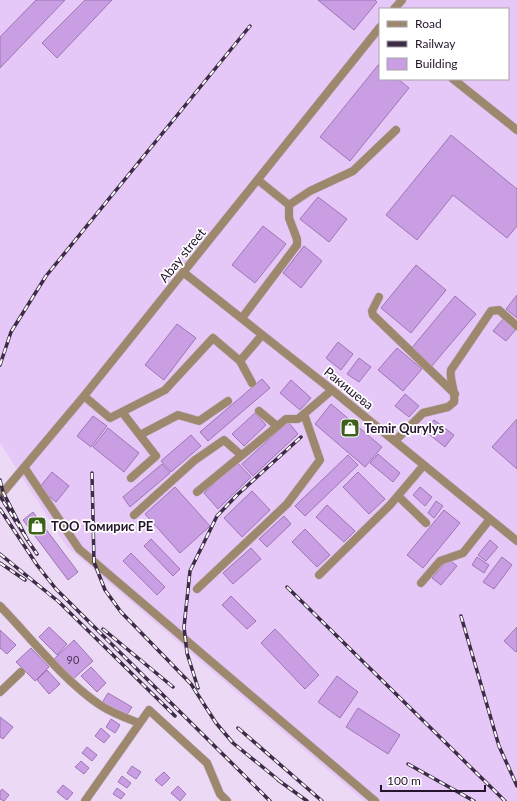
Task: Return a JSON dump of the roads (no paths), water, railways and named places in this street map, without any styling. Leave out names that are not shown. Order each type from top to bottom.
[{"type":"street","points":[[395,8],[402,0]]},
{"type":"street","name":"Abay street","points":[[0,496],[84,396],[379,28]]},
{"type":"street","points":[[454,80],[517,130]]},
{"type":"street","points":[[289,205],[310,190],[353,171],[396,130]]},
{"type":"street","points":[[258,180],[289,205]]},
{"type":"street","points":[[242,318],[297,245],[298,239],[289,218],[289,205]]},
{"type":"street","name":"Ракишева","points":[[183,272],[332,390],[517,541]]},
{"type":"street","points":[[379,298],[372,311],[373,315],[455,395]]},
{"type":"street","points":[[395,441],[423,412],[448,407],[454,402],[455,395],[450,377],[452,370],[491,311],[499,310],[517,326]]},
{"type":"street","points":[[240,361],[262,335]]},
{"type":"street","points":[[84,396],[110,418],[165,390],[213,338],[240,361],[252,383]]},
{"type":"street","points":[[197,492],[286,419],[298,419],[332,390]]},
{"type":"street","points":[[140,435],[178,415],[199,421],[228,401]]},
{"type":"street","points":[[259,411],[277,426]]},
{"type":"street","points":[[122,412],[156,456],[131,478]]},
{"type":"street","points":[[197,589],[287,504],[320,460],[304,414]]},
{"type":"street","points":[[134,515],[195,460],[224,440],[242,455]]},
{"type":"street","points":[[319,574],[398,496],[424,465]]},
{"type":"street","points":[[24,467],[79,549],[375,801]]},
{"type":"street","points":[[398,496],[426,523]]},
{"type":"street","points":[[421,583],[440,561],[463,553],[490,520]]},
{"type":"street","points":[[0,606],[72,683],[101,705],[119,715],[139,723]]},
{"type":"street","points":[[0,692],[21,672]]},
{"type":"street","points":[[84,801],[149,710],[207,763],[220,794],[227,801]]},
{"type":"railway","points":[[0,365],[11,332],[46,276],[250,26]]},
{"type":"railway","points":[[198,688],[187,653],[184,627],[190,571],[217,516],[237,495],[301,437]]},
{"type":"railway","points":[[92,473],[94,562],[105,590],[121,612],[191,684],[216,723],[233,743],[281,782]]},
{"type":"railway","points":[[0,480],[3,492],[28,541],[0,496]]},
{"type":"railway","points":[[0,509],[37,565],[56,589],[270,801]]},
{"type":"railway","points":[[28,541],[37,554]]},
{"type":"railway","points":[[0,554],[59,602],[175,716]]},
{"type":"railway","points":[[0,563],[25,580]]},
{"type":"railway","points":[[287,587],[505,801]]},
{"type":"railway","points":[[461,616],[499,746],[517,786]]},
{"type":"railway","points":[[103,629],[173,687]]},
{"type":"railway","points":[[238,728],[322,801]]},
{"type":"railway","points":[[408,764],[474,801]]},
{"type":"railway","points":[[278,780],[307,801]]},
{"type":"place","name":"Temir Qurylys","points":[[350,428]]},
{"type":"place","name":"ТОО Томирис РЕ","points":[[37,526]]}]
